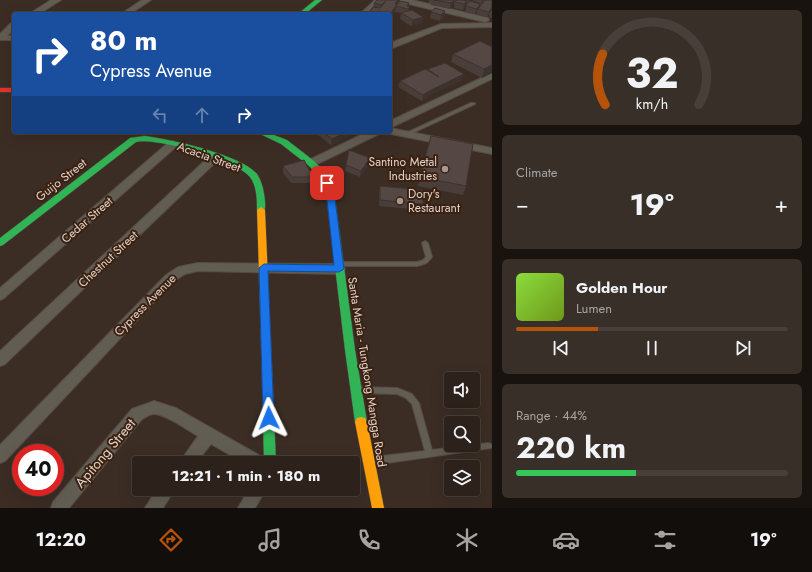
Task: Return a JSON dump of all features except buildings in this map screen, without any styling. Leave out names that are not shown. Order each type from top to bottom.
[{"type":"street","points":[[36,12],[57,0]]},
{"type":"street","points":[[128,12],[147,0]]},
{"type":"street","points":[[304,12],[319,0]]},
{"type":"street","points":[[366,12],[380,0]]},
{"type":"street","points":[[403,0],[492,23]]},
{"type":"street","points":[[392,45],[441,26],[492,23]]},
{"type":"street","points":[[12,27],[0,38],[12,38]]},
{"type":"street","points":[[392,124],[492,76]]},
{"type":"street","points":[[0,90],[12,90]]},
{"type":"street","points":[[392,131],[492,151]]},
{"type":"street","name":"Santa Maria - Tungkong Mangga Road","points":[[265,134],[284,142],[311,163],[324,175],[330,191],[355,390],[378,508]]},
{"type":"street","points":[[311,163],[371,134]]},
{"type":"street","name":"Acacia Street","points":[[139,138],[173,144],[215,157],[251,173],[259,188],[264,268],[270,456]]},
{"type":"street","name":"Guijo Street","points":[[0,243],[128,143],[139,138]]},
{"type":"street","name":"Cedar Street","points":[[0,295],[173,144]]},
{"type":"street","name":"Chestnut Street","points":[[0,360],[215,157]]},
{"type":"street","name":"Cypress Avenue","points":[[0,456],[170,278],[182,270],[198,267],[264,268],[339,266]]},
{"type":"street","name":"Apitong Street","points":[[59,508],[137,414],[147,409],[158,407],[208,435]]},
{"type":"street","points":[[192,456],[208,435],[246,456]]},
{"type":"street","points":[[153,508],[162,496]]},
{"type":"street","points":[[246,508],[254,496]]},
{"type":"lane","points":[[406,134],[473,104]]},
{"type":"lane","points":[[339,266],[417,264],[426,262],[429,257],[425,243]]},
{"type":"lane","points":[[355,390],[397,391],[409,396],[415,403],[429,454]]},
{"type":"lane","points":[[368,462],[488,446]]},
{"type":"traffic: fast","points":[[304,12],[319,0]]},
{"type":"traffic: fast","points":[[265,134],[284,142],[311,163],[323,175],[330,191],[350,350],[361,422]]},
{"type":"traffic: fast","points":[[0,243],[133,140],[142,138],[169,142],[202,151],[246,169],[253,175],[259,187],[261,210]]},
{"type":"traffic: fast","points":[[267,370],[270,456]]},
{"type":"traffic: slow","points":[[261,210],[267,370]]},
{"type":"traffic: slow","points":[[361,422],[378,508]]},
{"type":"traffic: jam","points":[[0,90],[12,90]]},
{"type":"place","name":"Santino Metal Industries","points":[[445,169]]},
{"type":"place","name":"Dory's Restaurant","points":[[400,201]]},
{"type":"route","points":[[269,418],[264,268],[339,269],[330,191],[327,183]]}]
